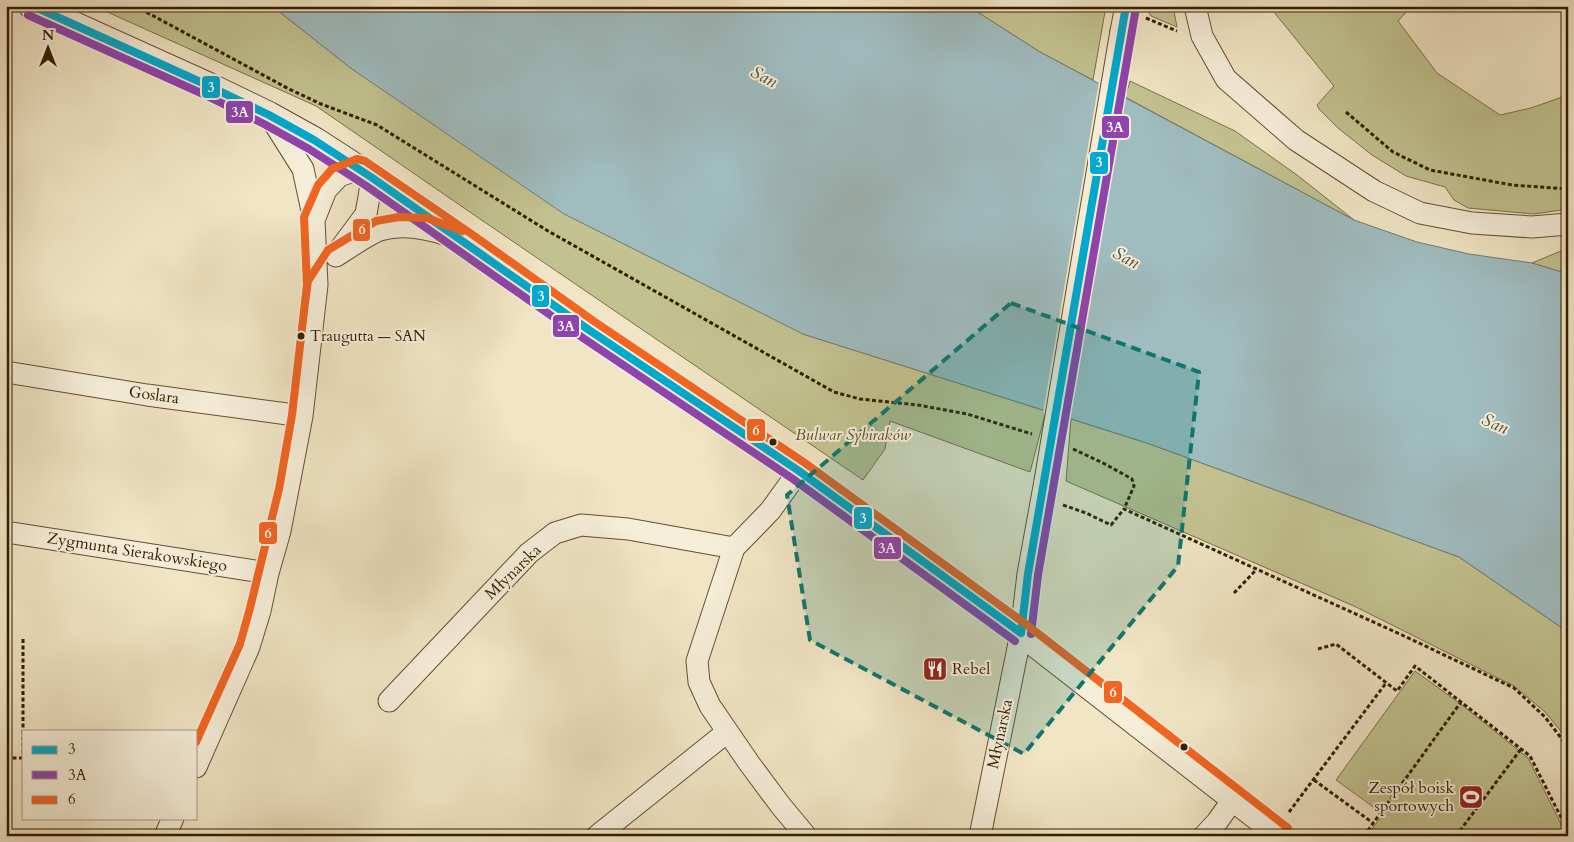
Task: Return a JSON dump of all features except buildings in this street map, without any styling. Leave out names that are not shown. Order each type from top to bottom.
[{"type":"street","points":[[32,6],[269,115],[314,140],[365,173],[589,330],[799,472],[1021,633],[1234,798],[1284,827]]},
{"type":"street","points":[[1195,6],[1202,36],[1226,79],[1296,140],[1374,191],[1420,213],[1472,223],[1532,227],[1568,224]]},
{"type":"street","name":"Młynarska","points":[[980,836],[1021,633],[1028,574],[1121,31],[1132,11]]},
{"type":"street","points":[[198,762],[249,647],[280,531],[302,416],[317,285],[314,220],[303,169],[269,115]]},
{"type":"street","points":[[314,220],[326,190],[340,176],[365,173]]},
{"type":"street","points":[[317,285],[366,214],[370,191],[365,173]]},
{"type":"street","points":[[336,256],[380,230],[400,227],[426,228],[467,243]]},
{"type":"street","name":"Goslara","points":[[6,372],[148,395],[302,416]]},
{"type":"street","points":[[799,472],[770,511],[734,548],[696,661],[699,682],[710,706],[781,806],[806,836]]},
{"type":"street","name":"Młynarska","points":[[389,701],[529,553],[555,533],[581,525],[600,526],[628,529],[734,548]]},
{"type":"street","name":"Zygmunta Sierakowskiego","points":[[6,532],[268,573]]},
{"type":"street","points":[[597,836],[727,732]]},
{"type":"street","points":[[1204,836],[1217,822],[1234,798]]},
{"type":"street","points":[[165,836],[172,820]]},
{"type":"path","points":[[135,6],[289,89],[321,104],[377,125],[548,231],[834,392],[860,399],[918,405],[967,414],[1035,436]]},
{"type":"path","points":[[1132,11],[1183,33]]},
{"type":"path","points":[[1346,112],[1393,152],[1430,170],[1512,185],[1568,189]]},
{"type":"path","points":[[1062,504],[1086,512],[1111,525],[1124,509],[1134,486],[1132,479],[1070,448]]},
{"type":"path","points":[[1124,509],[1514,688],[1544,717],[1568,747]]},
{"type":"path","points":[[1234,593],[1256,570]]},
{"type":"path","points":[[23,639],[24,730]]},
{"type":"path","points":[[1318,649],[1336,644],[1397,691],[1415,666],[1530,756],[1568,832]]},
{"type":"path","points":[[1284,827],[1314,780],[1386,683]]},
{"type":"path","points":[[1364,836],[1461,702]]},
{"type":"path","points":[[1456,836],[1521,749]]},
{"type":"path","points":[[6,758],[22,758]]},
{"type":"path","points":[[1314,780],[1373,823]]},
{"type":"highlighted area","points":[[1011,303],[1199,372],[1178,566],[1024,754],[810,640],[787,495]]},
{"type":"green space","name":"Bulwar Sybiraków","points":[[94,6],[272,6],[352,69],[803,334],[1046,411],[1030,472],[890,421],[885,449],[863,480],[316,106]]},
{"type":"green space","points":[[968,6],[1106,6],[1093,80],[1040,52]]},
{"type":"green space","points":[[1145,6],[1173,6],[1177,27],[1151,16]]},
{"type":"green space","points":[[1269,6],[1412,6],[1398,21],[1437,73],[1500,115],[1531,108],[1568,95],[1568,209],[1534,214],[1468,208],[1454,200],[1445,187],[1406,176],[1372,155],[1338,128],[1319,109],[1317,105],[1334,86]]},
{"type":"green space","points":[[1130,81],[1235,131],[1297,175],[1354,220],[1125,97]]},
{"type":"green space","points":[[1568,248],[1568,274],[1532,263]]},
{"type":"green space","points":[[1071,419],[1147,443],[1459,557],[1568,632],[1568,740],[1545,712],[1514,686],[1356,607],[1066,481]]},
{"type":"green space","name":"Zespół boisk sportowych","points":[[1415,671],[1462,705],[1528,758],[1567,836],[1367,836],[1383,814],[1336,780]]},
{"type":"water","name":"San","points":[[272,6],[968,6],[1040,52],[1354,220],[1417,242],[1469,254],[1532,263],[1568,274],[1568,632],[1459,557],[1147,443],[803,334],[564,214],[352,69]]},
{"type":"pier","points":[[1099,81],[1124,94],[1068,420],[1043,413]]},
{"type":"transit line","name":"3","points":[[33,6],[207,85],[269,115],[314,140],[371,177],[589,330],[799,471],[1021,633]]},
{"type":"transit line","name":"3","points":[[1021,633],[1028,574],[1126,6]]},
{"type":"transit line","name":"3A","points":[[1031,634],[1038,575],[1136,8]]},
{"type":"transit line","name":"3A","points":[[28,15],[203,94],[309,149],[365,185],[583,338],[793,479],[1015,641]]},
{"type":"transit line","name":"6","points":[[198,738],[240,644],[279,489],[292,415],[307,285],[304,217],[318,185],[332,169],[357,159],[365,161],[595,322],[805,463],[1027,625],[1288,828]]},
{"type":"transit line","name":"6","points":[[304,310],[308,281],[328,250],[376,221],[399,217],[427,218],[462,231]]},
{"type":"place","name":"Traugutta — SAN","points":[[301,336]]},
{"type":"place","name":"Rebel","points":[[935,669]]},
{"type":"place","name":"Zespół boisk sportowych","points":[[1471,797]]}]
